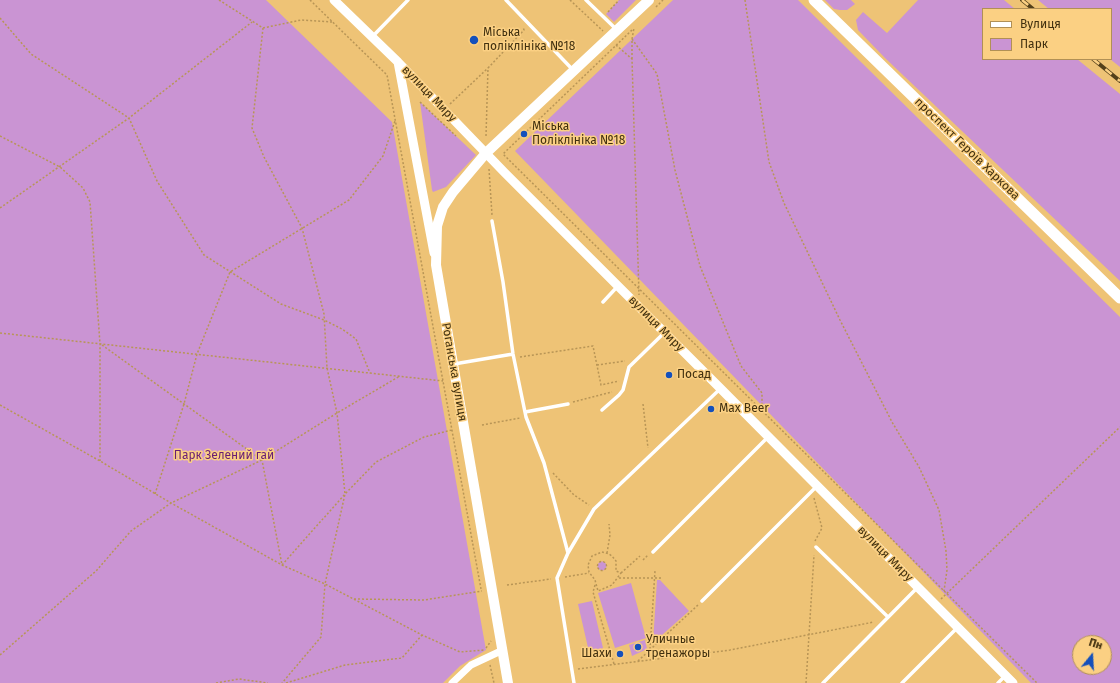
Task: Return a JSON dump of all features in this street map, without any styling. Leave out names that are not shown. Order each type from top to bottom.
[{"type":"main road","name":"проспект Героїв Харкова","points":[[814,0],[1120,298]]},
{"type":"main road","points":[[436,265],[437,226],[443,207],[452,192],[486,153],[636,12],[651,5]]},
{"type":"main road","name":"Роганська вулиця","points":[[436,265],[508,683]]},
{"type":"street","name":"вулиця Миру","points":[[334,0],[398,62],[633,302],[720,388],[768,437],[815,490],[917,587],[1013,683]]},
{"type":"street","name":"Роганська вулиця","points":[[398,62],[436,265]]},
{"type":"street","points":[[452,683],[471,665],[502,650]]},
{"type":"lane","points":[[373,37],[408,0]]},
{"type":"lane","points":[[506,0],[574,71]]},
{"type":"lane","points":[[586,0],[617,30]]},
{"type":"lane","points":[[492,221],[514,356],[526,417],[544,463],[568,553]]},
{"type":"lane","points":[[602,302],[618,286]]},
{"type":"lane","points":[[602,410],[623,390],[629,367],[665,333]]},
{"type":"lane","points":[[453,364],[514,356]]},
{"type":"lane","points":[[574,683],[557,578],[568,553],[594,509],[720,388]]},
{"type":"lane","points":[[525,412],[568,404]]},
{"type":"lane","points":[[653,552],[768,437]]},
{"type":"lane","points":[[702,601],[815,490]]},
{"type":"lane","points":[[815,548],[888,617]]},
{"type":"lane","points":[[823,683],[917,587]]},
{"type":"lane","points":[[902,683],[957,627]]},
{"type":"lane","points":[[998,683],[1006,676]]},
{"type":"path","points":[[219,0],[263,28],[301,20],[332,22]]},
{"type":"path","points":[[310,0],[387,75],[483,598]]},
{"type":"path","points":[[570,0],[603,31]]},
{"type":"path","points":[[651,5],[664,0]]},
{"type":"path","points":[[746,0],[769,162],[784,203],[840,320],[892,422],[919,467],[938,510],[946,551],[947,570],[944,591]]},
{"type":"path","points":[[633,302],[640,295],[632,59],[632,39],[636,12]]},
{"type":"path","points":[[449,105],[488,68],[524,30],[519,14]]},
{"type":"path","points":[[0,18],[30,54],[129,118],[157,181],[204,255],[281,304],[324,320],[342,329],[356,339],[370,373]]},
{"type":"path","points":[[0,208],[129,118],[252,22]]},
{"type":"path","points":[[639,24],[503,154],[640,288],[1037,683]]},
{"type":"path","points":[[263,28],[252,128],[264,157],[302,228],[324,314],[327,368],[337,413],[345,494],[325,584],[322,637],[282,683]]},
{"type":"path","points":[[632,39],[657,74],[675,170],[700,266],[741,366],[762,393],[762,410]]},
{"type":"path","points":[[616,45],[632,59]]},
{"type":"path","points":[[486,136],[488,68]]},
{"type":"path","points":[[420,102],[459,139]]},
{"type":"path","points":[[155,494],[184,404],[197,354],[230,272],[349,200],[383,156],[395,120]]},
{"type":"path","points":[[0,136],[60,167],[83,188],[90,202],[100,344],[100,461]]},
{"type":"path","points":[[489,169],[492,221]]},
{"type":"path","points":[[0,333],[443,381]]},
{"type":"path","points":[[100,344],[262,460],[282,565]]},
{"type":"path","points":[[514,356],[593,346],[601,385],[620,381]]},
{"type":"path","points":[[597,366],[625,361]]},
{"type":"path","points":[[0,655],[96,571],[131,531],[171,503],[262,460],[400,376]]},
{"type":"path","points":[[568,404],[623,390]]},
{"type":"path","points":[[643,404],[650,456]]},
{"type":"path","points":[[0,405],[282,565],[325,584],[422,635],[460,652],[486,650]]},
{"type":"path","points":[[482,425],[526,417]]},
{"type":"path","points":[[946,593],[1120,426]]},
{"type":"path","points":[[282,565],[345,494],[376,462],[424,437],[452,430]]},
{"type":"path","points":[[544,463],[574,495],[594,509]]},
{"type":"path","points":[[815,490],[822,528],[815,541]]},
{"type":"path","points":[[607,553],[610,535],[609,524]]},
{"type":"path","points":[[806,683],[815,548]]},
{"type":"path","points":[[621,574],[616,571],[616,561],[609,554],[602,552],[594,554],[590,559],[588,565],[589,572],[598,591],[612,585],[640,556]]},
{"type":"path","points":[[603,561],[606,564],[606,567],[604,570],[600,570],[597,566],[598,563],[603,561]]},
{"type":"path","points":[[650,649],[655,571]]},
{"type":"path","points":[[508,586],[589,572]]},
{"type":"path","points":[[619,578],[661,578]]},
{"type":"path","points":[[596,584],[593,592],[614,664]]},
{"type":"path","points":[[353,598],[424,600],[482,591]]},
{"type":"path","points":[[638,660],[693,610]]},
{"type":"path","points":[[572,670],[638,660],[730,650],[884,620]]},
{"type":"path","points":[[286,683],[345,665],[402,658],[422,635]]},
{"type":"path","points":[[491,641],[486,650],[494,683]]},
{"type":"path","points":[[216,683],[239,679],[268,683]]},
{"type":"green space","name":"Парк Зелений гай","points":[[0,0],[266,0],[392,122],[486,650],[460,666],[443,683],[0,683]]},
{"type":"green space","points":[[619,0],[636,0],[614,22],[606,14]]},
{"type":"green space","points":[[673,0],[798,0],[1120,317],[1120,683],[1031,683],[515,151]]},
{"type":"green space","points":[[825,0],[851,0],[855,4],[847,10],[840,10],[834,9]]},
{"type":"green space","points":[[918,0],[1004,0],[1014,8],[982,8],[982,60],[1078,60],[1120,94],[1120,281],[885,58],[858,30],[856,20],[863,12],[887,33]]},
{"type":"green space","points":[[1038,0],[1120,0],[1120,67],[1111,60],[1112,8],[1048,8]]},
{"type":"green space","points":[[420,102],[476,155],[446,187],[433,192],[432,190]]},
{"type":"green space","points":[[602,561],[607,566],[602,571],[597,566]]},
{"type":"green space","points":[[657,580],[660,580],[689,611],[653,643]]},
{"type":"green space","points":[[631,583],[646,638],[615,648],[598,593]]},
{"type":"green space","points":[[592,601],[603,648],[589,652],[578,604]]},
{"type":"green space","name":"Уличные тренажоры","points":[[645,640],[647,649],[632,656],[629,645]]},
{"type":"railway","points":[[1022,0],[1032,8]]},
{"type":"railway","points":[[1094,60],[1120,81]]},
{"type":"place","name":"Міська поліклініка №18","points":[[474,40]]},
{"type":"place","name":"Міська Поліклініка №18","points":[[524,134]]},
{"type":"place","name":"Посад","points":[[669,375]]},
{"type":"place","name":"Max Beer","points":[[711,409]]},
{"type":"place","name":"Уличные тренажоры","points":[[638,647]]},
{"type":"place","name":"Шахи","points":[[620,654]]}]
